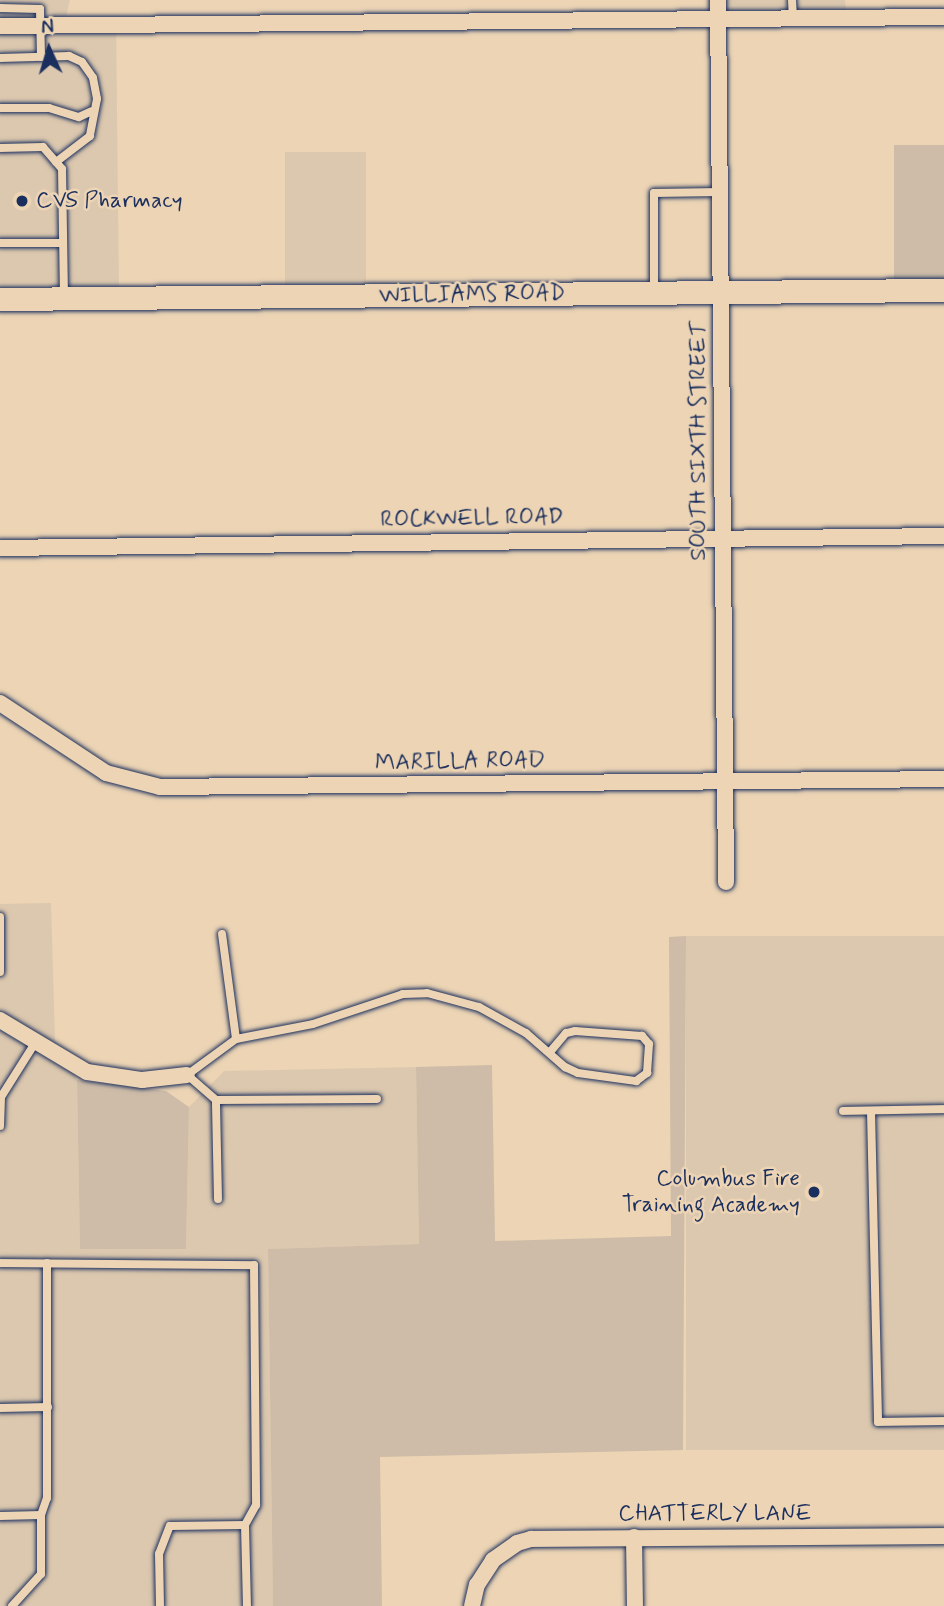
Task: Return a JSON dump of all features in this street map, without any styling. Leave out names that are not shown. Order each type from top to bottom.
[{"type":"main road","name":"WILLIAMS ROAD","points":[[0,299],[944,290]]},
{"type":"street","name":"SOUTH SIXTH STREET","points":[[718,0],[726,882]]},
{"type":"street","points":[[0,26],[944,17]]},
{"type":"street","name":"ROCKWELL ROAD","points":[[0,548],[944,536]]},
{"type":"street","name":"MARILLA ROAD","points":[[0,703],[106,773],[160,787],[944,779]]},
{"type":"street","points":[[0,1020],[87,1072],[142,1080],[187,1074]]},
{"type":"street","name":"CHATTERLY LANE","points":[[472,1606],[477,1585],[493,1560],[517,1543],[531,1539],[944,1536]]},
{"type":"street","points":[[634,1537],[635,1606]]},
{"type":"lane","points":[[792,0],[793,20]]},
{"type":"lane","points":[[0,8],[40,9],[41,57]]},
{"type":"lane","points":[[0,58],[69,56],[82,62],[93,79],[97,99],[92,111],[90,136],[56,162]]},
{"type":"lane","points":[[0,108],[48,107],[79,117],[92,111]]},
{"type":"lane","points":[[0,148],[43,147],[62,169],[64,298]]},
{"type":"lane","points":[[654,294],[654,193],[720,192]]},
{"type":"lane","points":[[0,243],[63,243]]},
{"type":"lane","points":[[0,917],[0,972]]},
{"type":"lane","points":[[222,934],[236,1039]]},
{"type":"lane","points":[[377,1099],[216,1100],[187,1074],[236,1039],[313,1024],[380,999],[427,993],[503,1018],[578,1073],[636,1081],[647,1073],[649,1044],[642,1036],[575,1031],[566,1034],[550,1052]]},
{"type":"lane","points":[[0,1126],[1,1097],[35,1043]]},
{"type":"lane","points":[[216,1100],[218,1199]]},
{"type":"lane","points":[[843,1111],[944,1109]]},
{"type":"lane","points":[[871,1111],[878,1422],[944,1421]]},
{"type":"lane","points":[[0,1263],[254,1265],[256,1505],[245,1525],[247,1606]]},
{"type":"lane","points":[[12,1606],[41,1574],[41,1515],[47,1498],[47,1263]]},
{"type":"lane","points":[[0,1408],[48,1407]]},
{"type":"lane","points":[[0,1516],[41,1515]]},
{"type":"lane","points":[[160,1606],[159,1554],[170,1526],[245,1525]]},
{"type":"shaded area","points":[[0,0],[70,0],[65,21],[116,22],[119,294],[0,295]]},
{"type":"shaded area","points":[[724,0],[845,0],[846,12],[724,14]]},
{"type":"shaded area","points":[[894,145],[944,145],[944,280],[894,280]]},
{"type":"shaded area","points":[[285,152],[366,152],[366,289],[285,289]]},
{"type":"shaded area","points":[[51,903],[55,1041],[77,1080],[80,1249],[186,1249],[189,1107],[224,1071],[416,1067],[419,1244],[268,1249],[273,1606],[0,1606],[0,904]]},
{"type":"shaded area","name":"Columbus Fire Training Academy","points":[[686,936],[944,936],[944,1450],[686,1450]]},
{"type":"shaded area","points":[[686,936],[683,1450],[380,1457],[382,1606],[273,1606],[268,1249],[419,1244],[416,1067],[492,1065],[495,1241],[671,1236],[669,937]]},
{"type":"shaded area","points":[[77,1080],[166,1091],[189,1107],[186,1249],[80,1249]]},
{"type":"place","name":"CVS Pharmacy","points":[[22,201]]},
{"type":"place","name":"Columbus Fire Training Academy","points":[[814,1192]]}]
